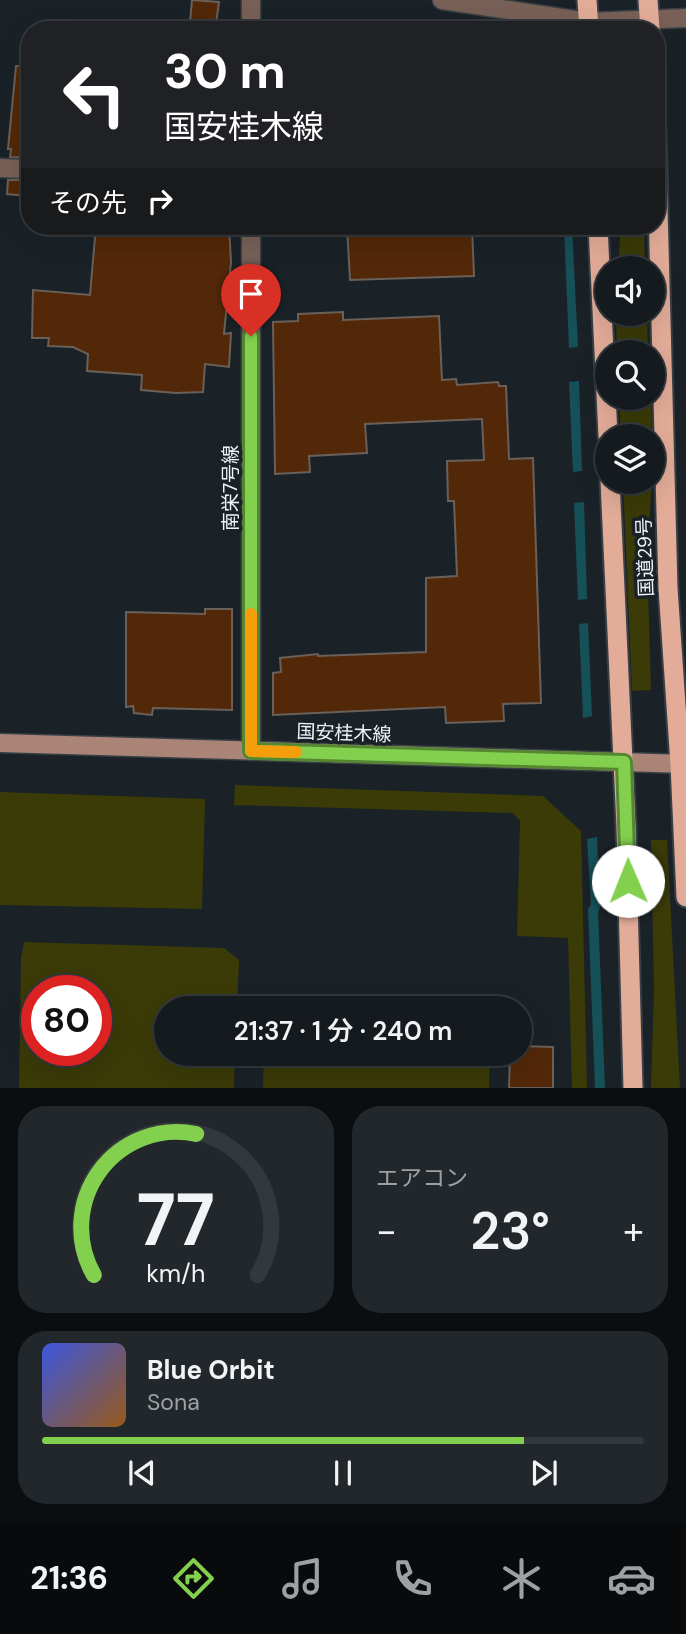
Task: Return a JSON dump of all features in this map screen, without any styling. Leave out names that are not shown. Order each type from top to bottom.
[{"type":"highway","points":[[587,0],[589,21]]},
{"type":"highway","points":[[598,235],[607,424]]},
{"type":"highway","name":"国道29号","points":[[659,235],[668,588],[683,764],[686,897]]},
{"type":"highway","name":"国道29号","points":[[611,494],[624,762],[632,1088]]},
{"type":"main road","name":"国安桂木線","points":[[0,743],[683,764]]},
{"type":"street","points":[[251,0],[251,21]]},
{"type":"street","points":[[442,0],[561,21]]},
{"type":"street","points":[[619,21],[649,16],[686,18]]},
{"type":"street","points":[[0,167],[21,168]]},
{"type":"street","name":"南栄7号線","points":[[251,235],[251,751]]},
{"type":"shaded area","points":[[620,235],[644,235],[645,256],[619,256]]},
{"type":"shaded area","points":[[616,326],[647,326],[648,340],[617,340]]},
{"type":"shaded area","points":[[620,410],[651,410],[652,424],[620,424]]},
{"type":"shaded area","points":[[624,494],[651,494],[647,555],[651,690],[632,691]]},
{"type":"shaded area","points":[[235,785],[543,796],[581,831],[587,1088],[572,1088],[568,938],[517,936],[520,821],[513,813],[234,805]]},
{"type":"shaded area","points":[[0,792],[205,799],[202,909],[0,905]]},
{"type":"shaded area","points":[[651,840],[667,840],[680,1088],[651,1088],[654,989]]},
{"type":"shaded area","points":[[24,942],[224,948],[239,960],[238,996],[154,996],[154,1066],[235,1066],[234,1088],[19,1088],[21,958]]},
{"type":"shaded area","points":[[264,1066],[490,1066],[489,1088],[263,1088]]},
{"type":"water","points":[[564,235],[572,235],[578,347],[569,348]]},
{"type":"water","points":[[579,381],[582,471],[573,472],[569,382]]},
{"type":"water","points":[[584,502],[587,599],[578,600],[574,503]]},
{"type":"water","points":[[588,623],[592,716],[583,718],[579,624]]},
{"type":"water","points":[[597,837],[605,1088],[595,1088],[588,909],[591,905],[587,839]]},
{"type":"building","points":[[192,0],[219,2],[216,21],[190,21]]},
{"type":"building","points":[[16,66],[21,66],[21,158],[10,157],[11,149],[8,149]]},
{"type":"building","points":[[8,180],[21,180],[21,195],[7,194]]},
{"type":"building","points":[[95,235],[230,235],[231,262],[224,334],[231,333],[229,367],[205,364],[203,392],[141,390],[142,375],[87,371],[88,354],[73,347],[48,346],[49,338],[32,338],[33,290],[90,295]]},
{"type":"building","points":[[348,235],[472,235],[474,276],[350,280]]},
{"type":"building","points":[[343,312],[343,320],[439,316],[442,380],[456,379],[457,385],[498,382],[499,386],[506,386],[509,459],[533,458],[541,703],[503,704],[504,721],[446,723],[445,707],[273,715],[273,673],[281,672],[280,658],[318,654],[426,652],[426,578],[457,576],[454,501],[448,501],[447,461],[484,460],[482,419],[365,424],[367,453],[309,456],[310,472],[275,474],[273,322],[298,321],[298,314]]},
{"type":"building","points":[[205,609],[232,609],[232,710],[153,708],[152,715],[134,713],[133,706],[126,707],[126,612],[205,614]]},
{"type":"building","points":[[532,1046],[553,1047],[553,1088],[509,1088],[510,1066],[532,1066]]},
{"type":"slow traffic","points":[[251,614],[251,751],[296,752]]},
{"type":"route","points":[[251,336],[251,751],[624,762],[628,881]]}]
